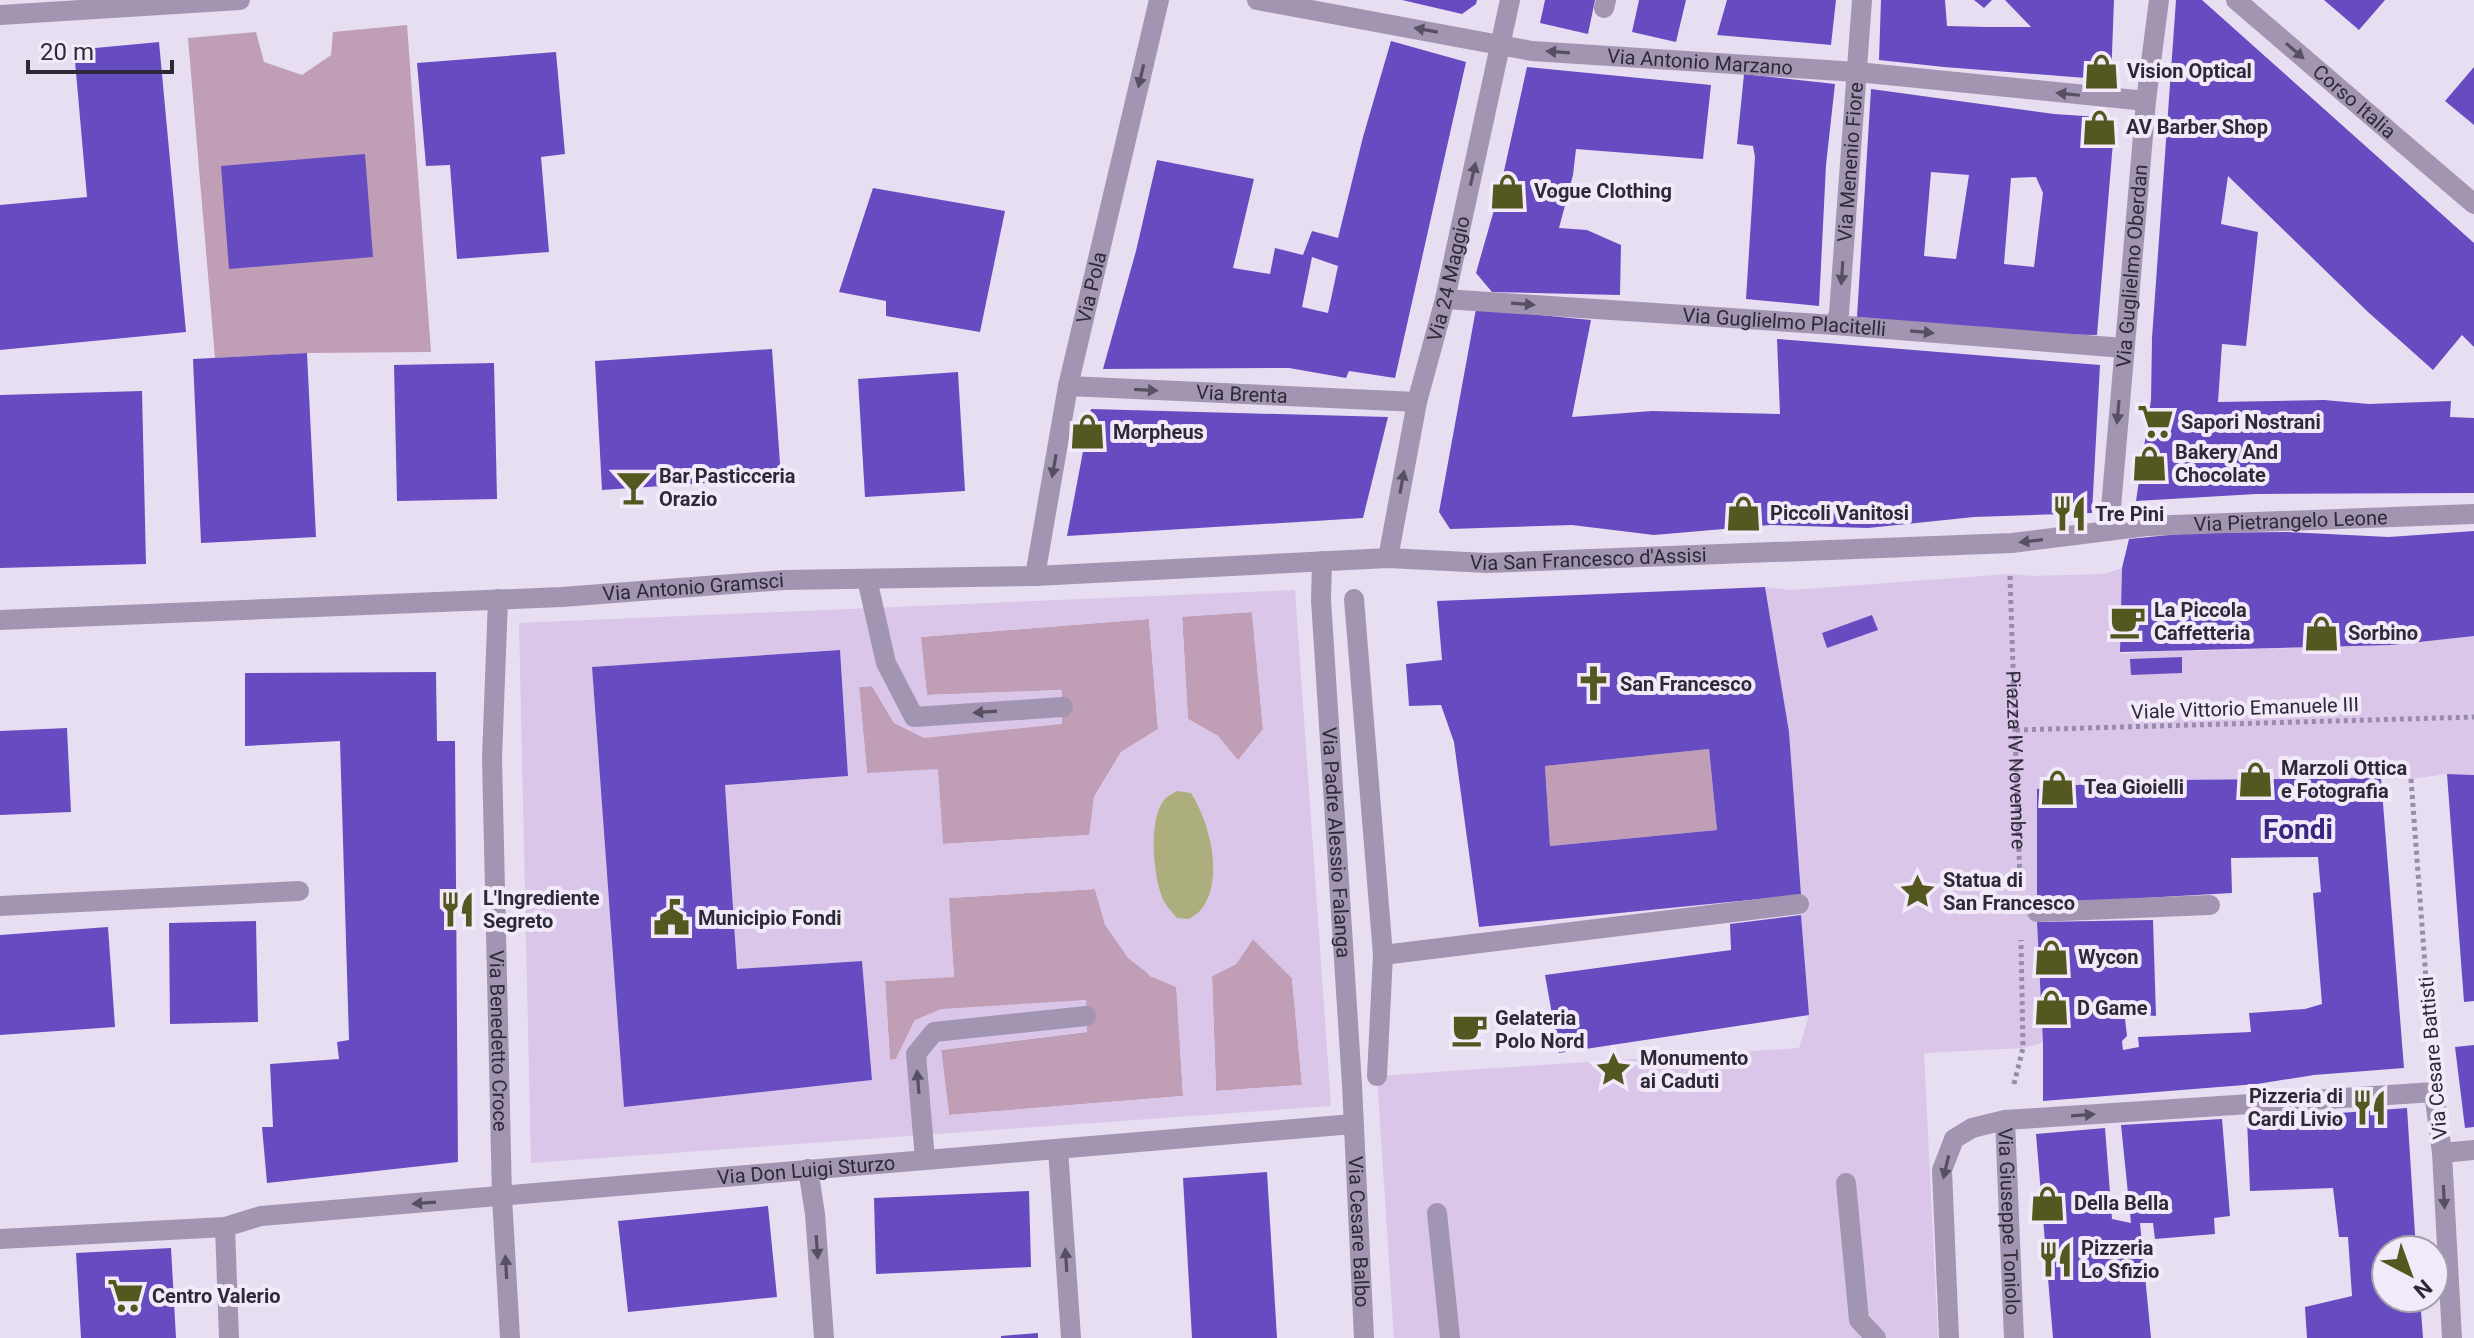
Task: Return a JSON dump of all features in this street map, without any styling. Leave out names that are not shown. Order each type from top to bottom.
[{"type":"street","points":[[0,15],[240,0]]},
{"type":"street","name":"Via Pola","points":[[1035,576],[1068,386],[1159,0]]},
{"type":"street","name":"Via Antonio Marzano","points":[[1257,0],[1532,51],[1857,72],[2146,101]]},
{"type":"street","name":"Via 24 Maggio","points":[[1388,558],[1417,402],[1445,299],[1510,0]]},
{"type":"street","name":"Via Menenio Fiore","points":[[1835,325],[1839,313],[1862,0]]},
{"type":"street","name":"Via Guglielmo Oberdan","points":[[2109,531],[2146,101],[2159,0]]},
{"type":"street","name":"Corso Italia","points":[[2236,0],[2474,204]]},
{"type":"street","name":"Via Guglielmo Placitelli","points":[[1445,299],[2124,348]]},
{"type":"street","name":"Via Brenta","points":[[1068,386],[1417,402]]},
{"type":"street","name":"Via Pietrangelo Leone","points":[[2109,531],[2147,526],[2474,514]]},
{"type":"street","points":[[2012,543],[2109,531]]},
{"type":"street","name":"Via San Francesco d'Assisi","points":[[1388,558],[1487,563],[2012,543]]},
{"type":"street","name":"Via Antonio Gramsci","points":[[0,620],[562,597],[784,580],[1035,576],[1388,558]]},
{"type":"street","name":"Via Padre Alessio Falanga","points":[[1322,561],[1321,600],[1353,1124]]},
{"type":"street","points":[[867,579],[886,663],[914,717],[1063,707]]},
{"type":"street","name":"Via Benedetto Croce","points":[[498,599],[492,758],[502,1197],[510,1338]]},
{"type":"street","points":[[1354,599],[1383,955],[1377,1076]]},
{"type":"street","points":[[0,906],[299,891]]},
{"type":"street","points":[[1383,955],[1799,904]]},
{"type":"street","points":[[2037,912],[2210,905]]},
{"type":"street","points":[[925,1159],[916,1054],[934,1032],[1086,1016]]},
{"type":"street","points":[[2005,1120],[2434,1092]]},
{"type":"street","name":"Via Cesare Battisti","points":[[2434,1092],[2442,1153],[2452,1338]]},
{"type":"street","name":"Via Giuseppe Toniolo","points":[[1949,1338],[1942,1170],[1954,1139],[1972,1128],[2005,1120],[2014,1338]]},
{"type":"street","name":"Via Don Luigi Sturzo","points":[[0,1239],[225,1227],[261,1216],[1353,1124]]},
{"type":"street","name":"Via Cesare Balbo","points":[[1353,1124],[1364,1338]]},
{"type":"street","points":[[1058,1149],[1071,1338]]},
{"type":"street","points":[[2442,1153],[2474,1150]]},
{"type":"street","points":[[808,1169],[815,1214],[824,1338]]},
{"type":"street","points":[[1846,1183],[1859,1320],[1876,1338]]},
{"type":"street","points":[[1437,1213],[1450,1338]]},
{"type":"street","points":[[225,1227],[229,1338]]},
{"type":"path","name":"Piazza IV Novembre","points":[[2012,543],[2010,574],[2020,889]]},
{"type":"path","name":"Viale Vittorio Emanuele III","points":[[2016,730],[2474,717]]},
{"type":"path","name":"Via Cesare Battisti","points":[[2411,779],[2434,1092]]},
{"type":"path","points":[[2005,1120],[2023,1048],[2021,937]]},
{"type":"shaded area","points":[[407,25],[431,352],[307,353],[215,358],[188,38],[256,32],[264,62],[302,75],[331,55],[333,32]]},
{"type":"shaded area","points":[[2122,568],[2121,654],[2185,649],[2293,648],[2474,636],[2474,775],[2447,774],[2411,779],[2195,781],[2037,789],[2037,922],[2043,1043],[2023,1048],[1924,1053],[1938,1338],[1394,1338],[1377,1076],[1799,1048],[1809,1015],[1765,587],[1791,590],[2010,574],[2104,574]]},
{"type":"shaded area","points":[[1295,590],[1331,1106],[531,1163],[519,623]],"holes":[[[1252,612],[1263,729],[1238,760],[1218,736],[1188,719],[1182,617]],[[1149,619],[1158,729],[1121,752],[1094,797],[1089,835],[943,844],[938,769],[867,773],[859,687],[872,686],[894,723],[924,738],[1062,724],[1062,690],[927,695],[921,637]],[[840,650],[848,776],[725,785],[737,969],[862,961],[872,1080],[625,1107],[592,667]],[[1095,889],[1105,925],[1128,958],[1151,976],[1176,987],[1183,1096],[949,1115],[941,1050],[1087,1032],[1086,1000],[941,1009],[915,1020],[896,1059],[890,1060],[885,981],[954,977],[949,898]],[[1253,939],[1292,978],[1302,1085],[1216,1091],[1212,976],[1236,964]]]},
{"type":"shaded area","points":[[1252,612],[1263,729],[1238,761],[1218,736],[1188,719],[1182,616]]},
{"type":"shaded area","points":[[1149,619],[1158,729],[1121,752],[1094,797],[1090,835],[943,844],[867,773],[859,687],[872,686],[894,723],[1062,724],[1061,690],[927,695],[920,637]]},
{"type":"shaded area","points":[[1709,749],[1717,830],[1550,846],[1545,766]]},
{"type":"shaded area","points":[[1177,791],[1191,793],[1203,818],[1212,849],[1213,880],[1209,895],[1202,909],[1189,919],[1177,918],[1165,903],[1155,865],[1156,819],[1166,798]]},
{"type":"shaded area","points":[[1095,889],[1105,924],[1150,976],[1177,987],[1183,1096],[949,1115],[941,1050],[1086,1032],[1086,1000],[915,1020],[896,1059],[890,1060],[885,981],[954,976],[948,898]]},
{"type":"shaded area","points":[[1253,939],[1292,978],[1302,1085],[1216,1091],[1212,976],[1236,964]]},
{"type":"building","points":[[1402,0],[1477,0],[1462,14]]},
{"type":"building","points":[[1545,0],[1595,0],[1588,34],[1540,23]]},
{"type":"building","points":[[1639,0],[1686,0],[1676,42],[1632,32]]},
{"type":"building","points":[[1727,0],[1836,0],[1831,45],[1717,35]]},
{"type":"building","points":[[1881,0],[1945,0],[1947,26],[2031,27],[2005,0],[2114,0],[2111,80],[1879,60]]},
{"type":"building","points":[[1974,0],[1992,0],[1984,8]]},
{"type":"building","points":[[2176,0],[2202,0],[2474,243],[2474,347],[2462,335],[2433,370],[2368,312],[2228,176],[2221,224],[2258,232],[2246,346],[2222,344],[2218,402],[2324,400],[2369,404],[2451,401],[2450,417],[2474,418],[2474,493],[2256,494],[2136,501],[2151,400],[2152,338]]},
{"type":"building","points":[[2324,0],[2385,0],[2359,30]]},
{"type":"building","points":[[1391,41],[1466,62],[1395,378],[1349,371],[1346,378],[1289,368],[1103,369],[1136,251],[1157,160],[1254,179],[1233,268],[1270,274],[1275,248],[1303,255],[1312,231],[1338,238]],"holes":[[[1312,257],[1338,266],[1328,313],[1302,307]]]},
{"type":"building","points":[[159,42],[186,332],[0,350],[0,205],[87,197],[74,50]]},
{"type":"building","points":[[556,52],[565,154],[541,157],[549,252],[457,259],[450,165],[426,166],[417,63]]},
{"type":"building","points":[[1527,67],[1711,85],[1703,159],[1576,149],[1573,175],[1559,228],[1587,230],[1621,245],[1620,295],[1492,292],[1476,273],[1500,189]]},
{"type":"building","points":[[2474,67],[2474,125],[2445,101]]},
{"type":"building","points":[[1744,74],[1835,84],[1826,165],[1819,306],[1746,299],[1755,157],[1753,146],[1737,144]]},
{"type":"building","points":[[1871,89],[2054,114],[2115,118],[2097,335],[2036,334],[1857,317]],"holes":[[[1931,172],[1969,175],[1956,259],[1924,256]],[[2036,177],[2043,193],[2034,267],[2004,264],[2011,178]]]},
{"type":"building","points":[[365,154],[373,257],[229,269],[221,166]]},
{"type":"building","points":[[873,188],[1005,211],[980,332],[886,316],[886,301],[839,292]]},
{"type":"building","points":[[1476,309],[1591,320],[1572,417],[1652,411],[1780,414],[1777,339],[2100,365],[2092,513],[1974,517],[1868,528],[1770,525],[1654,535],[1572,525],[1450,529],[1439,512]]},
{"type":"building","points":[[772,349],[781,478],[602,490],[595,361]]},
{"type":"building","points":[[307,353],[316,537],[201,543],[193,359]]},
{"type":"building","points":[[494,363],[497,499],[397,501],[394,365]]},
{"type":"building","points":[[958,372],[965,491],[865,497],[858,379]]},
{"type":"building","points":[[142,391],[146,564],[0,568],[0,395]]},
{"type":"building","points":[[1091,409],[1388,417],[1363,518],[1067,536]]},
{"type":"building","points":[[2474,531],[2474,636],[2391,645],[2120,652],[2122,568],[2129,539],[2189,533],[2287,532],[2389,537]]},
{"type":"building","points":[[1765,587],[1789,732],[1801,895],[1479,927],[1454,742],[1441,705],[1409,706],[1406,664],[1442,660],[1437,601]],"holes":[[[1709,749],[1717,830],[1550,846],[1545,766]]]},
{"type":"building","points":[[1872,615],[1878,630],[1827,648],[1822,633]]},
{"type":"building","name":"Municipio Fondi","points":[[840,650],[848,776],[725,785],[737,969],[862,961],[872,1080],[624,1107],[592,667]]},
{"type":"building","points":[[2182,657],[2182,673],[2131,675],[2130,659]]},
{"type":"building","points":[[436,672],[437,741],[455,741],[458,1162],[267,1183],[262,1127],[273,1127],[270,1064],[339,1059],[337,1042],[349,1040],[340,741],[245,746],[245,673]]},
{"type":"building","points":[[67,728],[71,812],[0,815],[0,731]]},
{"type":"building","points":[[2447,774],[2474,775],[2474,1001],[2464,1002]]},
{"type":"building","points":[[2381,778],[2404,1068],[2314,1075],[2257,1084],[2043,1101],[2037,922],[2153,920],[2156,1016],[2132,1014],[2125,1019],[2127,1036],[2122,1041],[2123,1050],[2139,1047],[2138,1037],[2251,1032],[2249,1013],[2305,1009],[2322,1004],[2313,893],[2321,892],[2318,857],[2231,858],[2232,893],[2037,904],[2037,789],[2171,780]]},
{"type":"building","points":[[1801,915],[1809,1015],[1559,1053],[1545,975],[1731,950],[1730,924]]},
{"type":"building","points":[[256,921],[258,1022],[170,1024],[169,923]]},
{"type":"building","points":[[108,927],[115,1027],[0,1035],[0,935]]},
{"type":"building","points":[[2474,1045],[2474,1127],[2465,1128],[2455,1047]]},
{"type":"building","points":[[2407,1108],[2415,1234],[2370,1234],[2370,1314],[2421,1314],[2423,1338],[2307,1338],[2305,1307],[2352,1296],[2348,1237],[2339,1237],[2333,1188],[2250,1191],[2247,1120]]},
{"type":"building","points":[[2222,1119],[2230,1216],[2214,1218],[2215,1234],[2155,1239],[2153,1223],[2140,1223],[2151,1338],[2053,1338],[2036,1134],[2105,1128],[2112,1219],[2131,1223],[2121,1125]]},
{"type":"building","points":[[1267,1172],[1277,1338],[1192,1338],[1183,1178]]},
{"type":"building","points":[[1029,1191],[1031,1267],[876,1274],[874,1198]]},
{"type":"building","points":[[768,1206],[777,1297],[628,1312],[618,1221]]},
{"type":"building","name":"Centro Valerio","points":[[171,1248],[176,1338],[81,1338],[76,1253]]},
{"type":"building","points":[[1038,1333],[1038,1338],[1001,1338],[1001,1336]]},
{"type":"place","name":"Vision Optical","points":[[2101,71]]},
{"type":"place","name":"AV Barber Shop","points":[[2100,127]]},
{"type":"place","name":"Vogue Clothing","points":[[1508,191]]},
{"type":"place","name":"Sapori Nostrani","points":[[2155,422]]},
{"type":"place","name":"Morpheus","points":[[1087,432]]},
{"type":"place","name":"Bakery And Chocolate","points":[[2149,464]]},
{"type":"place","name":"Bar Pasticceria Orazio","points":[[633,487]]},
{"type":"place","name":"Piccoli Vanitosi","points":[[1744,513]]},
{"type":"place","name":"Tre Pini","points":[[2069,514]]},
{"type":"place","name":"La Piccola Caffetteria","points":[[2128,621]]},
{"type":"place","name":"Sorbino","points":[[2322,633]]},
{"type":"place","name":"San Francesco","points":[[1594,684]]},
{"type":"place","name":"Marzoli Ottica e Fotografia","points":[[2255,780]]},
{"type":"place","name":"Tea Gioielli","points":[[2058,787]]},
{"type":"place","name":"Statua di San Francesco","points":[[1917,892]]},
{"type":"place","name":"L'Ingrediente Segreto","points":[[457,909]]},
{"type":"place","name":"Municipio Fondi","points":[[672,918]]},
{"type":"place","name":"Wycon","points":[[2052,957]]},
{"type":"place","name":"D Game","points":[[2051,1008]]},
{"type":"place","name":"Gelateria Polo Nord","points":[[1469,1030]]},
{"type":"place","name":"Monumento ai Caduti","points":[[1614,1070]]},
{"type":"place","name":"Pizzeria di Cardi Livio","points":[[2369,1108]]},
{"type":"place","name":"Della Bella","points":[[2048,1203]]},
{"type":"place","name":"Pizzeria Lo Sfizio","points":[[2055,1259]]},
{"type":"place","name":"Centro Valerio","points":[[126,1296]]},
{"type":"district","name":"Fondi","points":[[2298,829]]}]
